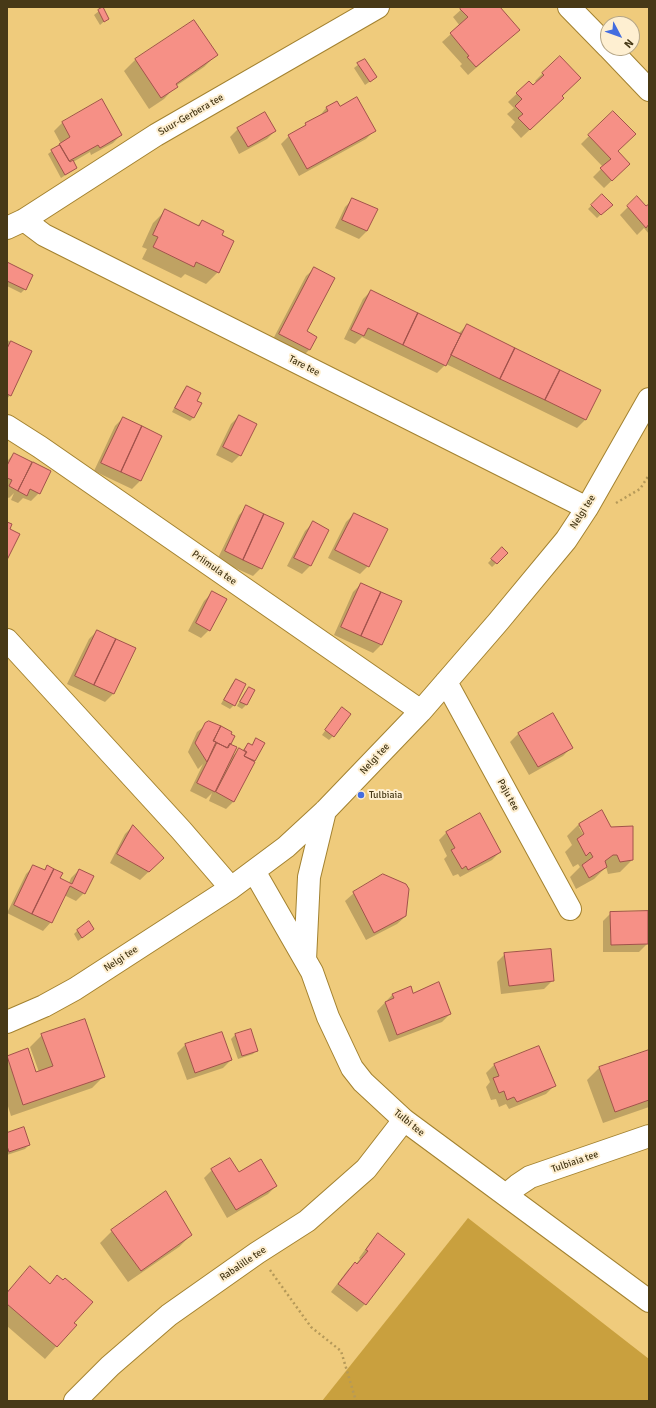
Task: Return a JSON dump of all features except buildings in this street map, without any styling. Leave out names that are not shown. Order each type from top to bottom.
[{"type":"street","name":"Suur-Gerbera tee","points":[[15,224],[156,135],[378,7]]},
{"type":"street","points":[[569,7],[600,40]]},
{"type":"street","points":[[616,56],[649,90]]},
{"type":"street","name":"Tare tee","points":[[15,224],[44,236],[587,508]]},
{"type":"street","name":"Nelgi tee","points":[[10,1015],[44,1006],[75,989],[231,888],[286,847],[325,811],[421,711],[566,540],[587,508],[649,399]]},
{"type":"street","name":"Priimula tee","points":[[7,426],[46,451],[421,711]]},
{"type":"street","points":[[7,640],[182,830],[231,888]]},
{"type":"street","name":"Paju tee","points":[[446,682],[570,909]]},
{"type":"street","points":[[305,960],[309,877],[325,811]]},
{"type":"street","name":"Tulbi tee","points":[[254,871],[312,972],[328,1018],[352,1068],[362,1082],[404,1120],[649,1301]]},
{"type":"street","name":"Rabalille tee","points":[[75,1401],[110,1366],[169,1315],[257,1253],[307,1221],[366,1169],[404,1120]]},
{"type":"street","name":"Tulbiaia tee","points":[[506,1195],[530,1177],[649,1136]]},
{"type":"path","points":[[587,508],[607,508],[640,489],[649,475]]},
{"type":"path","points":[[257,1253],[311,1327],[342,1351],[356,1401]]},
{"type":"shaded area","points":[[468,1218],[649,1359],[649,1401],[322,1401]]},
{"type":"place","name":"Tulbiaia","points":[[361,795]]}]
